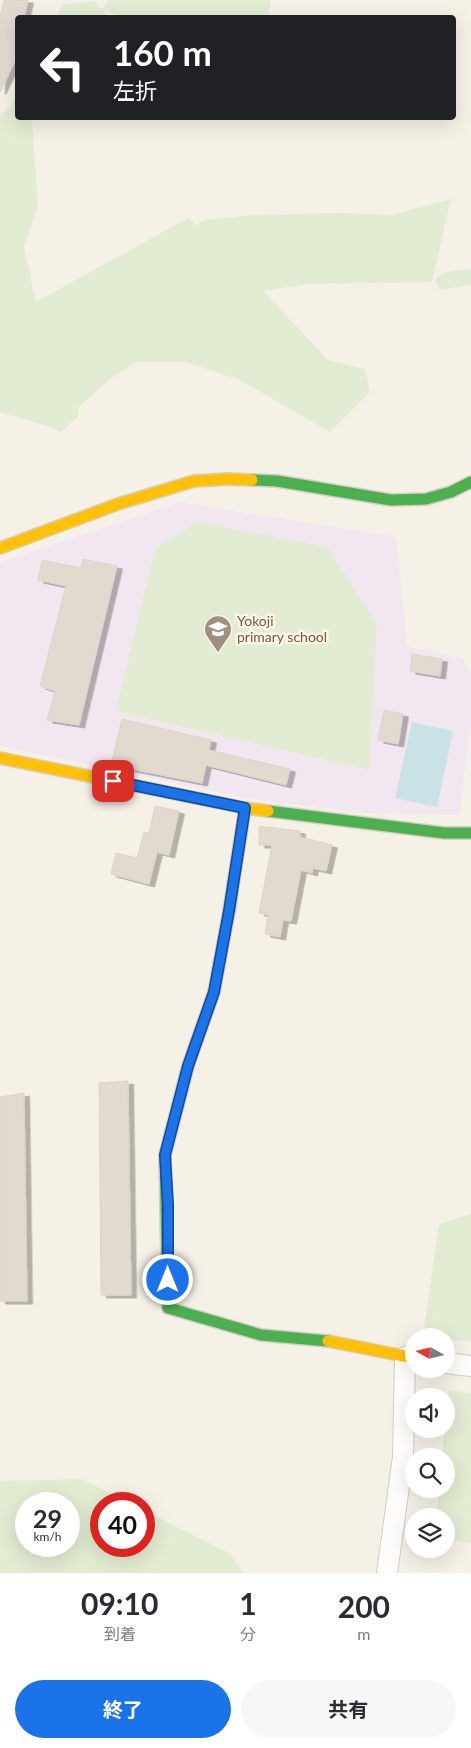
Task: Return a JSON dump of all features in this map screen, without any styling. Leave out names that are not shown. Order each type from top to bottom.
[{"type":"street","points":[[0,548],[118,504],[194,481],[229,479],[277,481],[391,500],[426,499],[450,492],[471,482]]},
{"type":"street","points":[[0,758],[245,808],[375,826],[444,833],[471,833]]},
{"type":"street","points":[[245,808],[214,992],[188,1066],[165,1155],[168,1204],[168,1308],[261,1335],[338,1342],[405,1357]]},
{"type":"street","points":[[455,1364],[471,1366]]},
{"type":"street","points":[[387,1573],[403,1457],[408,1378]]},
{"type":"shaded area","name":"Yokoji primary school","points":[[179,502],[396,537],[407,646],[463,659],[471,675],[471,722],[459,815],[362,813],[245,798],[0,746],[0,562]]},
{"type":"green space","points":[[109,0],[271,0],[268,15],[116,15],[103,10],[107,15],[57,15],[62,5],[94,1],[102,10]]},
{"type":"green space","points":[[15,97],[15,120],[32,120],[38,206],[24,247],[36,302],[188,218],[196,225],[205,220],[253,215],[342,213],[392,215],[451,199],[432,282],[310,284],[263,291],[328,360],[365,369],[370,392],[330,432],[238,379],[185,362],[136,362],[110,379],[78,408],[78,417],[61,432],[0,412],[0,115],[10,107]]},
{"type":"green space","points":[[471,269],[471,285],[439,290],[435,279],[447,272]]},
{"type":"green space","points":[[196,522],[327,547],[377,624],[369,770],[116,711],[155,548]]},
{"type":"green space","points":[[471,1214],[471,1341],[455,1340],[455,1328],[424,1328],[439,1224]]},
{"type":"green space","points":[[455,1391],[471,1393],[471,1543],[455,1540],[455,1508],[438,1508],[438,1498],[455,1498],[455,1448],[443,1448],[444,1438],[455,1438]]},
{"type":"green space","points":[[82,1479],[107,1492],[90,1492],[90,1557],[155,1557],[155,1516],[230,1554],[243,1573],[0,1573],[0,1481]]},
{"type":"water","points":[[412,722],[453,731],[437,807],[395,798]]},
{"type":"building","points":[[4,0],[28,0],[25,15],[15,15],[15,61],[0,92],[0,16]]},
{"type":"building","points":[[83,559],[117,566],[79,725],[47,720],[55,691],[40,686],[66,586],[38,580],[42,560],[81,568]]},
{"type":"building","points":[[412,654],[442,659],[440,676],[410,671]]},
{"type":"building","points":[[384,710],[403,714],[398,744],[378,740]]},
{"type":"building","points":[[122,719],[211,740],[209,750],[290,769],[286,785],[206,765],[202,783],[111,765]]},
{"type":"building","points":[[155,806],[179,811],[169,855],[157,852],[149,884],[111,874],[116,853],[137,858],[144,832],[149,833]]},
{"type":"building","points":[[259,826],[300,831],[300,837],[332,845],[326,871],[313,868],[312,873],[301,870],[291,921],[283,920],[280,937],[265,934],[268,915],[259,913],[272,845],[259,845]]},
{"type":"building","points":[[128,1081],[131,1295],[101,1295],[99,1083]]},
{"type":"building","points":[[24,1093],[27,1301],[0,1301],[0,1097]]},
{"type":"traffic: fast","points":[[252,480],[277,481],[391,500],[426,499],[451,492],[471,482]]},
{"type":"traffic: fast","points":[[245,808],[214,992],[188,1066],[165,1155],[168,1308],[261,1335],[328,1341]]},
{"type":"traffic: fast","points":[[268,811],[444,833],[471,833]]},
{"type":"traffic: slow","points":[[0,548],[118,504],[194,481],[252,480]]},
{"type":"traffic: slow","points":[[0,758],[245,808],[268,811]]},
{"type":"traffic: slow","points":[[328,1341],[405,1356]]},
{"type":"place","name":"Yokoji primary school","points":[[218,653]]},
{"type":"route","points":[[113,781],[245,808],[214,992],[188,1066],[165,1155],[168,1204],[168,1280]]}]
